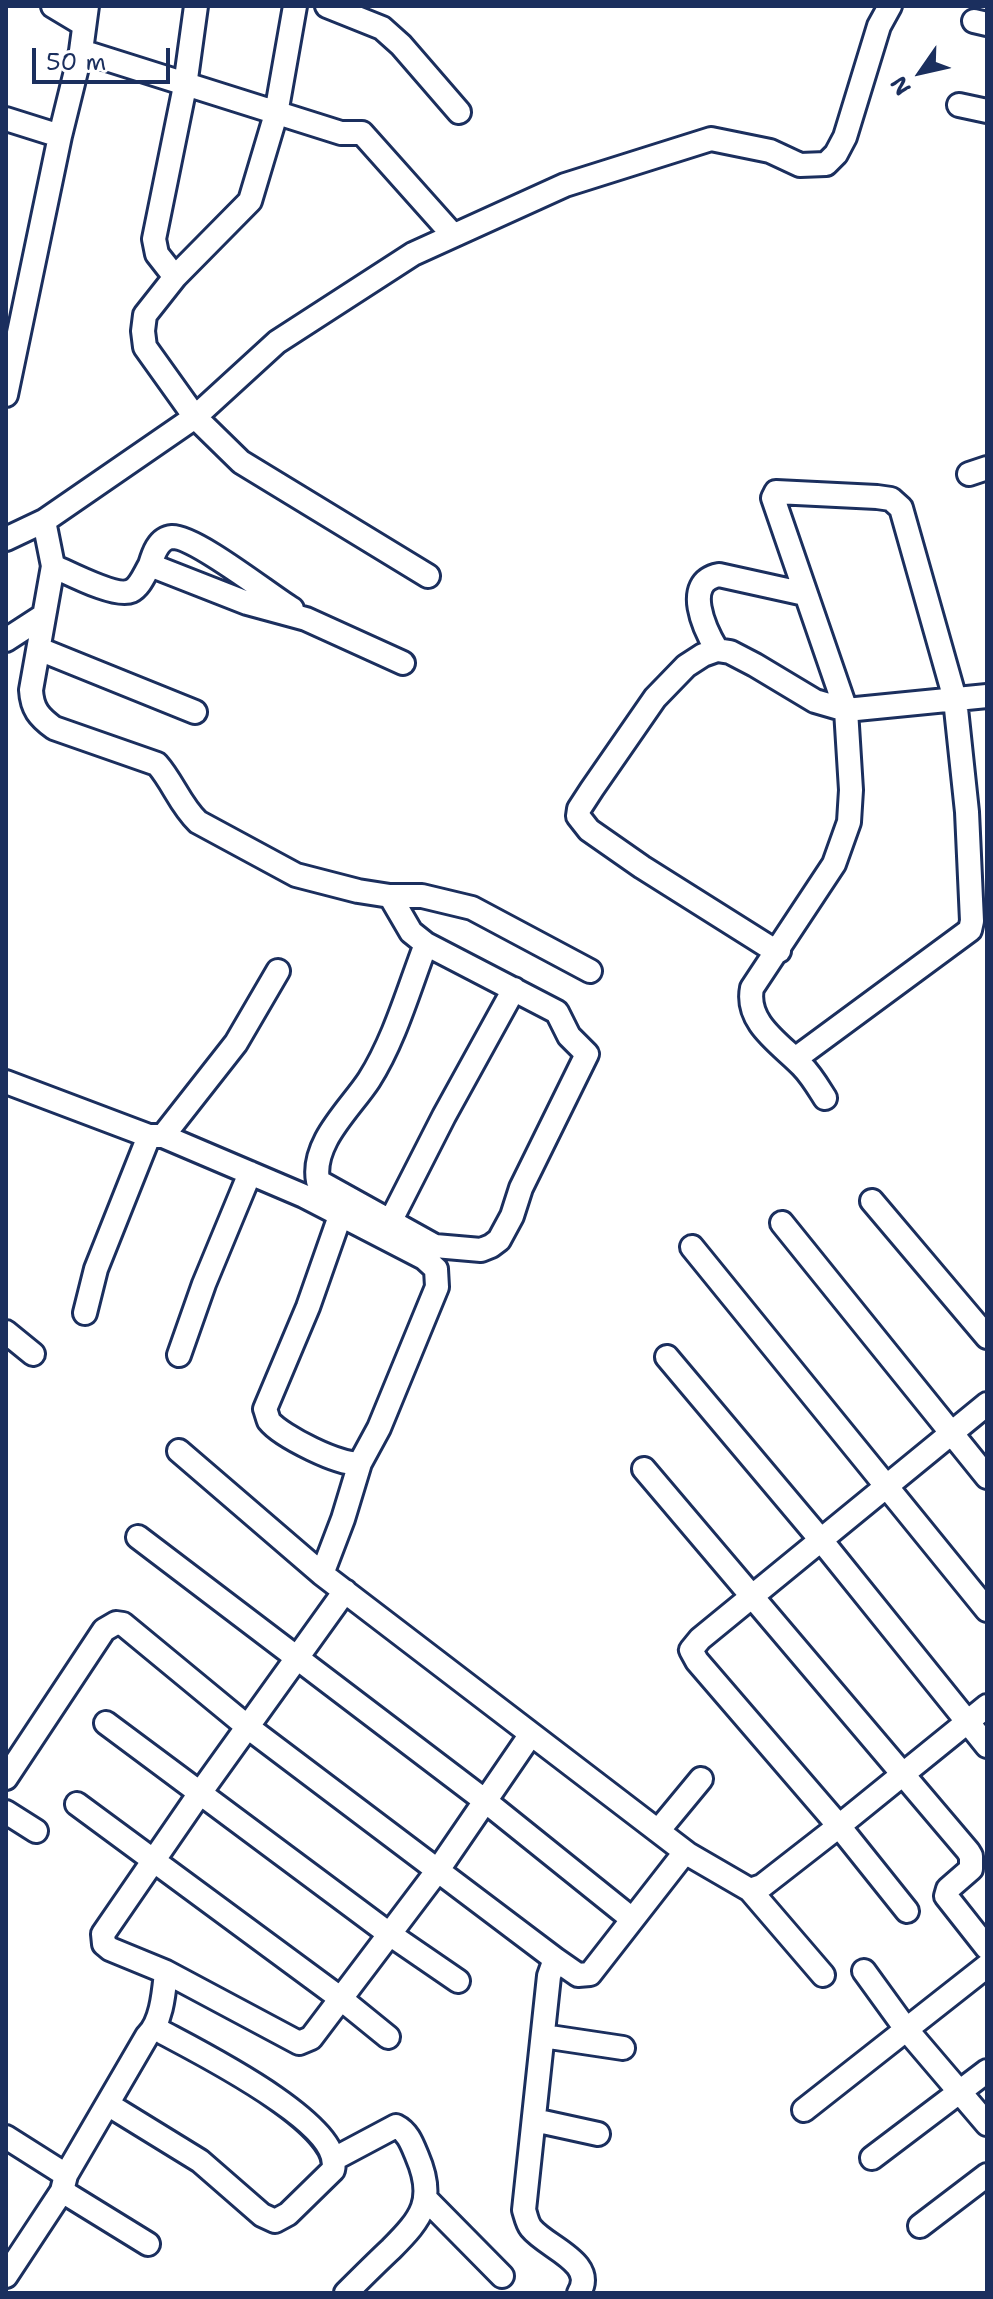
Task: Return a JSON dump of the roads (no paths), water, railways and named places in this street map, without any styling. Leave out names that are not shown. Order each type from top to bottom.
[{"type":"street","points":[[6,395],[60,136],[81,51],[85,15],[53,6]]},
{"type":"street","points":[[175,277],[157,254],[154,239],[185,86],[196,6]]},
{"type":"street","points":[[295,6],[276,114],[250,201],[175,277],[145,315],[145,347],[195,417],[233,455],[258,474],[428,576]]},
{"type":"street","points":[[327,6],[382,28],[401,45],[459,112]]},
{"type":"street","points":[[6,539],[44,521],[195,417],[277,342],[413,254],[453,235],[565,185],[711,139],[770,151],[800,165],[826,164],[836,154],[845,137],[879,26],[890,6]]},
{"type":"street","points":[[81,51],[341,133],[362,133],[453,235]]},
{"type":"street","points":[[959,105],[987,111]]},
{"type":"street","points":[[6,119],[60,136]]},
{"type":"street","points":[[6,299],[22,319]]},
{"type":"street","points":[[795,1059],[970,930],[973,903],[955,699],[901,508],[891,499],[850,494],[776,492],[773,498],[846,710],[851,790],[849,822],[834,864],[752,988],[750,1002],[755,1017],[766,1030],[795,1059],[804,1067],[825,1098]]},
{"type":"street","points":[[44,521],[53,566],[31,690],[32,706],[41,718],[54,728],[157,764],[186,810],[198,822],[296,875],[390,896],[422,896],[472,908],[590,971]]},
{"type":"street","points":[[53,566],[103,588],[131,591],[140,583],[162,541],[169,537],[182,539],[217,558],[306,619]]},
{"type":"street","points":[[150,565],[247,603],[306,619],[403,663]]},
{"type":"street","points":[[717,650],[705,630],[699,607],[700,590],[710,577],[719,575],[805,594]]},
{"type":"street","points":[[6,640],[43,616]]},
{"type":"street","points":[[39,649],[195,712]]},
{"type":"street","points":[[779,951],[642,867],[589,830],[578,816],[592,789],[655,698],[686,666],[717,650],[730,652],[755,665],[815,701],[846,710],[987,696]]},
{"type":"street","points":[[390,896],[411,932],[426,944],[557,1012],[569,1036],[587,1054],[521,1188],[512,1216],[499,1240],[481,1250],[435,1246],[318,1181],[315,1167],[330,1134],[370,1078],[426,944]]},
{"type":"street","points":[[85,1313],[96,1269],[156,1136],[236,1043],[278,971]]},
{"type":"street","points":[[390,1222],[514,989]]},
{"type":"street","points":[[6,1082],[156,1136],[304,1196],[424,1258],[436,1269],[437,1287],[379,1428],[360,1463],[322,1574]]},
{"type":"street","points":[[179,1355],[204,1284],[250,1173]]},
{"type":"street","points":[[872,1201],[987,1337]]},
{"type":"street","points":[[340,1216],[308,1307],[265,1409],[269,1420],[284,1432],[340,1462],[351,1465],[360,1463]]},
{"type":"street","points":[[782,1223],[987,1477]]},
{"type":"street","points":[[692,1247],[987,1610]]},
{"type":"street","points":[[6,1332],[33,1354]]},
{"type":"street","points":[[667,1357],[821,1540],[987,1746]]},
{"type":"street","points":[[907,1911],[839,1826],[753,1729],[691,1650],[700,1639],[987,1404]]},
{"type":"street","points":[[179,1451],[322,1574],[688,1854],[750,1890],[823,1975]]},
{"type":"street","points":[[644,1469],[971,1856],[971,1869],[948,1889],[946,1896],[987,1948]]},
{"type":"street","points":[[138,1537],[484,1800],[632,1919]]},
{"type":"street","points":[[345,1591],[103,1934],[104,1944],[110,1949],[166,1972],[299,2043],[311,2038],[438,1870],[531,1734]]},
{"type":"street","points":[[6,1778],[104,1630],[116,1623],[123,1624],[249,1728],[578,1975],[590,1974],[675,1863],[688,1854]]},
{"type":"street","points":[[750,1890],[762,1886],[987,1706]]},
{"type":"street","points":[[106,1723],[388,1933],[458,1981]]},
{"type":"street","points":[[658,1831],[701,1779]]},
{"type":"street","points":[[77,1804],[340,1998],[388,2037]]},
{"type":"street","points":[[6,1812],[36,1831]]},
{"type":"street","points":[[555,1959],[549,1976],[524,2210],[531,2228],[576,2263],[584,2273],[584,2284],[579,2293]]},
{"type":"street","points":[[804,2110],[987,1966]]},
{"type":"street","points":[[864,1971],[906,2029],[987,2124]]},
{"type":"street","points":[[8,2266],[64,2183],[153,2030],[163,1997],[166,1972]]},
{"type":"street","points":[[109,2105],[200,2161],[262,2215],[275,2221],[288,2214],[333,2170],[334,2159],[300,2116],[269,2092],[160,2031],[153,2030]]},
{"type":"street","points":[[543,2036],[623,2048]]},
{"type":"street","points":[[872,2158],[987,2071]]},
{"type":"street","points":[[534,2120],[598,2134]]},
{"type":"street","points":[[334,2159],[396,2126],[411,2140],[421,2165],[426,2199],[417,2223],[346,2293]]},
{"type":"street","points":[[6,2137],[148,2244]]},
{"type":"street","points":[[920,2226],[987,2175]]},
{"type":"street","points":[[426,2199],[502,2276]]}]
